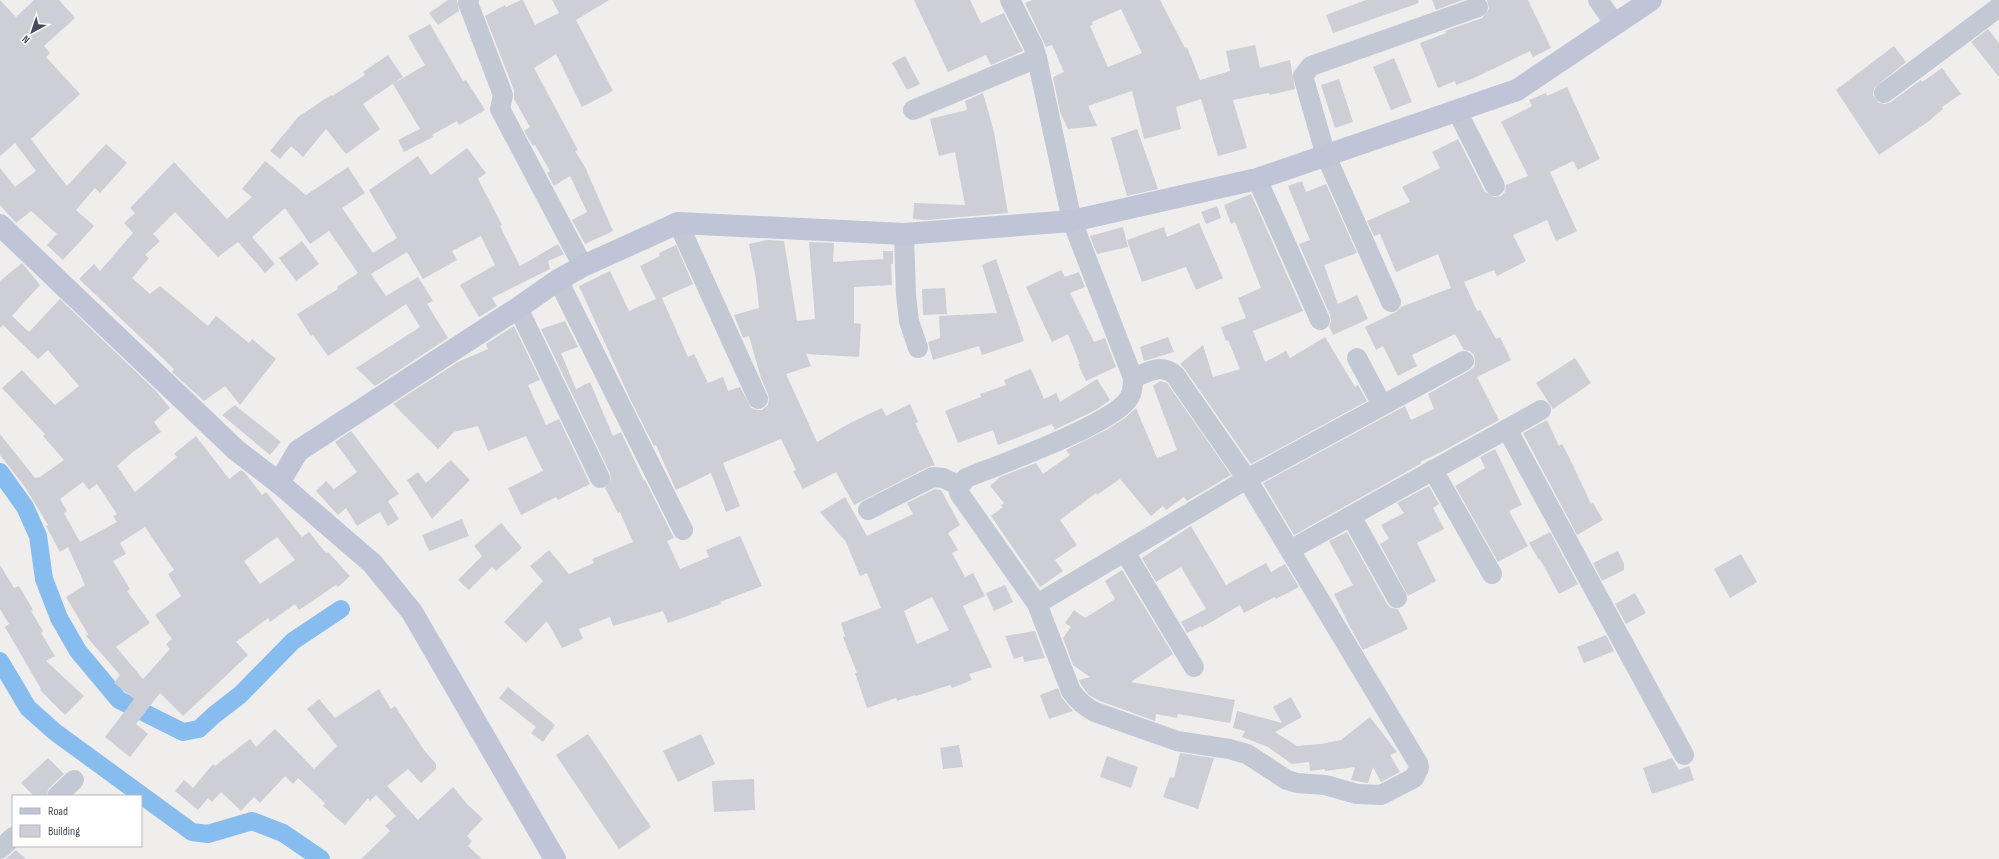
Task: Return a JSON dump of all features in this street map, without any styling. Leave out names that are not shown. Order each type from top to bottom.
[{"type":"main road","points":[[279,483],[298,451],[518,308],[558,280],[583,266],[678,223],[904,234],[1072,220],[1257,179],[1517,90],[1651,0]]},
{"type":"main road","points":[[0,226],[236,450],[279,483],[372,563],[412,612],[555,859]]},
{"type":"street","points":[[469,0],[468,4],[503,95],[500,109],[583,266]]},
{"type":"street","points":[[1010,0],[1033,45],[1072,220],[1133,378],[1133,388],[1129,399],[1107,418],[1068,436],[966,478],[960,486],[959,493],[1037,604],[1071,691],[1080,702],[1095,712],[1177,741],[1229,748],[1247,754],[1287,780],[1297,783],[1324,784],[1357,794],[1381,795],[1414,778],[1419,768],[1418,763],[1247,480],[1175,375],[1168,369],[1160,368],[1133,378]]},
{"type":"street","points":[[1598,0],[1615,24]]},
{"type":"street","points":[[1392,302],[1326,156],[1303,76],[1310,66],[1478,7]]},
{"type":"street","points":[[1884,93],[1999,7]]},
{"type":"street","points":[[913,110],[1037,58]]},
{"type":"street","points":[[1457,111],[1495,186]]},
{"type":"street","points":[[1257,179],[1320,320]]},
{"type":"street","points":[[678,223],[758,399]]},
{"type":"street","points":[[904,234],[906,295],[909,321],[918,348]]},
{"type":"street","points":[[558,280],[683,530]]},
{"type":"street","points":[[518,308],[600,478]]},
{"type":"street","points":[[1357,358],[1382,405]]},
{"type":"street","points":[[1037,604],[1247,480],[1464,361]]},
{"type":"street","points":[[1290,550],[1541,410]]},
{"type":"street","points":[[1507,429],[1684,755]]},
{"type":"street","points":[[1433,470],[1492,574]]},
{"type":"street","points":[[868,510],[933,477],[943,478],[960,486]]},
{"type":"street","points":[[1351,516],[1397,598]]},
{"type":"street","points":[[1125,552],[1194,667]]},
{"type":"street","points":[[58,795],[74,780]]},
{"type":"street","points":[[0,849],[12,838]]},
{"type":"building","points":[[0,0],[16,17],[34,0],[59,0],[75,18],[44,46],[50,53],[46,57],[80,94],[31,139],[48,162],[67,186],[106,144],[127,163],[100,193],[95,188],[76,210],[94,226],[63,260],[47,245],[57,234],[31,211],[16,223],[0,205],[0,168],[15,187],[36,171],[15,143],[0,156]]},
{"type":"building","points":[[448,0],[457,0],[459,11],[438,25],[429,13]]},
{"type":"building","points":[[523,0],[535,25],[559,13],[552,0],[609,0],[576,20],[613,91],[582,107],[556,54],[534,68],[578,150],[575,151],[585,167],[613,231],[585,244],[572,220],[587,212],[570,176],[554,186],[547,173],[550,171],[535,145],[533,146],[524,131],[530,127],[514,99],[514,90],[485,16],[505,5],[506,7]]},
{"type":"building","points":[[914,0],[970,0],[981,23],[1004,13],[1023,51],[991,65],[986,55],[948,72]]},
{"type":"building","points":[[1032,0],[1160,0],[1185,48],[1187,47],[1200,80],[1230,71],[1226,51],[1255,45],[1260,68],[1290,60],[1295,89],[1270,95],[1269,93],[1233,100],[1247,148],[1218,156],[1201,99],[1176,107],[1181,129],[1144,139],[1132,91],[1088,106],[1097,126],[1068,129],[1060,112],[1053,77],[1064,72],[1052,45],[1046,47],[1025,3]],"holes":[[[1121,9],[1142,53],[1108,67],[1090,26],[1093,25],[1092,22]]]},
{"type":"building","points":[[1366,0],[1418,0],[1419,3],[1333,33],[1326,15]]},
{"type":"building","points":[[1432,0],[1463,0],[1436,10]]},
{"type":"building","points":[[1487,0],[1528,0],[1551,48],[1533,57],[1530,51],[1472,79],[1456,85],[1455,81],[1438,88],[1420,43],[1446,33],[1445,31],[1482,18],[1489,9]]},
{"type":"building","points":[[430,24],[463,81],[466,80],[485,110],[459,125],[457,121],[432,135],[433,137],[404,152],[398,140],[420,129],[393,84],[425,65],[408,36]]},
{"type":"building","points":[[1988,29],[1999,43],[1999,77],[1971,42]]},
{"type":"building","points":[[1894,46],[1906,62],[1874,88],[1873,95],[1879,103],[1885,104],[1891,102],[1921,80],[1922,82],[1942,68],[1961,94],[1942,107],[1943,109],[1929,121],[1879,155],[1836,90]]},
{"type":"building","points":[[388,55],[403,77],[363,104],[380,129],[346,154],[326,129],[303,157],[291,146],[280,159],[270,151],[298,117],[365,75],[363,72]]},
{"type":"building","points":[[905,56],[920,84],[907,90],[892,63]]},
{"type":"building","points":[[1394,58],[1412,102],[1391,110],[1373,67]]},
{"type":"building","points":[[1339,79],[1353,122],[1335,128],[1321,85]]},
{"type":"building","points":[[1567,87],[1600,159],[1578,170],[1573,161],[1550,172],[1577,231],[1556,241],[1547,220],[1513,235],[1526,261],[1497,276],[1494,270],[1464,282],[1477,311],[1480,310],[1496,339],[1500,337],[1511,360],[1477,377],[1499,420],[1420,462],[1422,463],[1294,535],[1263,483],[1405,406],[1411,420],[1434,409],[1428,394],[1474,367],[1474,355],[1470,351],[1464,350],[1455,334],[1412,355],[1417,366],[1398,376],[1383,346],[1376,350],[1365,327],[1396,312],[1401,307],[1451,288],[1438,254],[1396,272],[1380,234],[1374,236],[1367,221],[1410,202],[1402,187],[1440,168],[1432,152],[1458,139],[1485,192],[1494,197],[1501,196],[1505,192],[1506,185],[1528,176],[1501,122],[1532,106],[1529,100],[1546,93],[1547,96]]},
{"type":"building","points":[[983,93],[994,132],[1008,213],[926,220],[913,219],[914,203],[965,205],[955,152],[939,156],[930,119],[967,110],[965,101]]},
{"type":"building","points":[[1137,129],[1158,189],[1127,196],[1111,138]]},
{"type":"building","points":[[467,148],[486,173],[478,179],[502,225],[500,226],[520,266],[558,244],[564,254],[548,261],[550,269],[492,298],[497,306],[479,317],[460,285],[495,265],[481,236],[452,251],[457,260],[423,279],[407,252],[371,274],[386,296],[418,277],[433,301],[427,304],[448,338],[375,386],[356,368],[420,327],[406,304],[328,356],[313,335],[311,336],[297,314],[338,289],[337,287],[358,273],[329,231],[310,244],[285,208],[252,237],[275,264],[265,273],[238,242],[218,257],[175,212],[153,234],[160,241],[145,255],[149,258],[132,278],[150,294],[160,286],[208,326],[216,316],[249,343],[252,339],[276,359],[240,405],[225,386],[204,401],[172,372],[174,369],[79,279],[94,264],[100,271],[133,233],[124,223],[135,213],[130,208],[174,162],[227,219],[252,197],[242,189],[265,161],[306,195],[348,167],[365,193],[342,208],[373,253],[397,238],[369,190],[418,156],[431,175]]},
{"type":"building","points":[[1302,181],[1306,192],[1326,184],[1357,253],[1324,265],[1338,304],[1357,295],[1368,319],[1333,335],[1329,326],[1331,321],[1330,315],[1299,244],[1310,240],[1288,186]]},
{"type":"building","points":[[1251,194],[1303,311],[1253,331],[1265,362],[1286,351],[1290,358],[1325,337],[1355,387],[1358,385],[1367,401],[1251,464],[1180,364],[1203,345],[1213,377],[1240,369],[1228,340],[1226,341],[1221,327],[1246,318],[1238,298],[1261,288],[1235,222],[1231,224],[1224,205]]},
{"type":"building","points":[[1217,206],[1221,218],[1206,224],[1201,212]]},
{"type":"building","points":[[1199,223],[1223,278],[1196,290],[1186,267],[1142,282],[1127,240],[1164,227],[1167,237]]},
{"type":"building","points":[[1123,227],[1128,247],[1097,254],[1090,236]]},
{"type":"building","points":[[767,240],[784,241],[797,321],[815,319],[809,242],[834,243],[833,262],[883,259],[883,251],[893,251],[893,264],[891,264],[892,285],[854,287],[854,323],[861,324],[859,357],[806,354],[811,366],[786,374],[817,442],[852,422],[882,408],[886,416],[910,404],[918,422],[915,423],[935,465],[928,467],[854,505],[836,472],[803,489],[793,471],[796,470],[781,439],[723,463],[740,506],[726,512],[711,473],[676,490],[656,445],[654,446],[632,403],[579,286],[610,271],[629,311],[656,299],[640,266],[660,256],[659,253],[676,245],[693,284],[662,298],[688,357],[694,354],[708,383],[723,377],[728,391],[740,387],[751,408],[762,410],[768,405],[768,394],[761,378],[749,336],[743,338],[734,315],[759,308],[756,279],[749,244]]},
{"type":"building","points":[[302,241],[319,264],[296,281],[279,258]]},
{"type":"building","points":[[996,259],[1024,341],[982,355],[979,346],[933,360],[928,342],[940,338],[939,316],[997,313],[982,265]]},
{"type":"building","points":[[22,263],[40,285],[12,316],[29,332],[60,299],[156,391],[170,408],[154,422],[161,432],[133,452],[117,466],[135,492],[177,457],[174,454],[196,436],[229,479],[241,470],[245,473],[262,495],[266,492],[302,537],[309,532],[326,553],[328,552],[350,576],[338,587],[336,585],[299,610],[295,604],[270,622],[268,618],[236,642],[248,655],[183,716],[160,693],[136,724],[148,734],[130,757],[105,737],[134,699],[114,683],[120,675],[86,636],[88,634],[66,597],[85,585],[68,547],[60,552],[46,526],[48,525],[25,487],[0,455],[0,434],[35,478],[40,477],[64,460],[43,436],[45,434],[2,388],[22,370],[55,405],[79,386],[48,350],[38,359],[3,325],[0,328],[0,281]],"holes":[[[83,482],[89,490],[97,484],[117,514],[113,516],[117,522],[80,542],[64,513],[67,511],[60,499]],[[145,527],[174,570],[168,574],[181,596],[155,615],[172,639],[166,644],[170,649],[143,679],[116,647],[150,623],[127,591],[130,589],[113,561],[126,554],[120,543]],[[277,537],[295,560],[260,584],[244,561]]]},
{"type":"building","points":[[1061,270],[1065,277],[1079,272],[1085,287],[1070,293],[1094,342],[1105,338],[1116,367],[1086,381],[1078,364],[1080,364],[1068,334],[1052,342],[1026,287]]},
{"type":"building","points":[[945,288],[947,314],[923,315],[922,289]]},
{"type":"building","points":[[565,321],[578,347],[561,353],[576,389],[590,382],[613,436],[621,432],[644,481],[645,480],[674,538],[667,541],[680,569],[709,557],[706,550],[740,536],[762,586],[720,602],[721,604],[668,623],[663,611],[613,626],[610,617],[579,629],[583,639],[562,648],[547,621],[526,643],[504,622],[543,581],[530,566],[549,550],[569,574],[594,563],[592,559],[633,542],[620,512],[618,513],[605,488],[611,479],[610,473],[541,329]]},
{"type":"building","points":[[514,326],[540,380],[528,385],[546,425],[559,419],[590,484],[558,500],[556,497],[521,515],[508,488],[543,471],[526,436],[488,451],[478,426],[454,432],[438,449],[393,404],[458,362],[488,349],[486,344]]},
{"type":"building","points":[[1168,337],[1174,352],[1144,361],[1140,347]]},
{"type":"building","points":[[1575,358],[1591,383],[1553,409],[1536,383]]},
{"type":"building","points":[[1031,369],[1044,399],[1056,393],[1060,402],[1097,379],[1110,400],[1096,410],[1054,430],[1056,426],[1053,427],[1052,424],[998,445],[993,430],[958,443],[945,411],[981,397],[980,394],[1006,385],[1004,380]]},
{"type":"building","points":[[1160,381],[1167,383],[1231,475],[1187,501],[1184,497],[1166,510],[1163,506],[1151,516],[1120,479],[1097,495],[1096,493],[1060,520],[1077,545],[1055,560],[1063,571],[1040,587],[991,516],[1003,507],[1001,505],[1004,503],[990,486],[1000,477],[1036,463],[1043,474],[1070,455],[1066,450],[1108,429],[1125,418],[1136,408],[1157,458],[1177,450],[1153,386]]},
{"type":"building","points":[[235,405],[281,442],[270,455],[222,415]]},
{"type":"building","points":[[1547,420],[1559,446],[1562,444],[1569,457],[1591,504],[1593,503],[1603,520],[1577,535],[1523,433]]},
{"type":"building","points":[[351,431],[399,494],[388,501],[399,519],[388,526],[380,512],[357,526],[346,508],[338,515],[316,491],[326,481],[334,489],[357,472],[335,442]]},
{"type":"building","points":[[1495,449],[1522,505],[1509,511],[1528,546],[1498,562],[1455,486],[1485,468],[1480,457]]},
{"type":"building","points":[[451,460],[470,480],[432,519],[407,480],[418,472],[426,483]]},
{"type":"building","points":[[1429,486],[1439,504],[1433,508],[1444,529],[1417,543],[1436,581],[1408,596],[1380,544],[1389,539],[1381,525],[1404,513],[1397,503]]},
{"type":"building","points":[[935,489],[941,490],[960,525],[948,533],[958,550],[952,553],[965,577],[973,573],[985,596],[963,606],[992,667],[969,674],[972,680],[952,688],[950,685],[897,701],[896,698],[867,708],[855,673],[857,673],[843,637],[845,636],[841,623],[881,608],[867,573],[860,576],[846,542],[820,512],[845,497],[867,536],[913,514],[907,503]],"holes":[[[932,597],[949,630],[917,644],[904,611]]]},
{"type":"building","points":[[462,519],[469,536],[429,551],[422,535]]},
{"type":"building","points":[[501,523],[522,548],[496,571],[492,567],[469,590],[458,580],[482,556],[474,546]]},
{"type":"building","points":[[1191,526],[1226,585],[1266,563],[1271,572],[1285,564],[1299,587],[1276,599],[1275,597],[1244,613],[1240,605],[1201,628],[1201,626],[1187,633],[1181,622],[1206,609],[1181,567],[1156,582],[1142,558]]},
{"type":"building","points":[[1347,532],[1387,604],[1391,608],[1398,609],[1408,629],[1363,650],[1334,594],[1353,585],[1329,541]]},
{"type":"building","points":[[1550,532],[1578,584],[1559,594],[1540,559],[1539,560],[1529,543]]},
{"type":"building","points":[[1618,551],[1624,564],[1624,570],[1602,581],[1593,563]]},
{"type":"building","points":[[1741,554],[1757,582],[1730,598],[1714,569]]},
{"type":"building","points":[[0,565],[14,588],[19,586],[33,610],[31,611],[43,631],[41,633],[55,656],[46,661],[84,696],[65,715],[40,690],[41,689],[5,627],[9,624],[0,609]]},
{"type":"building","points":[[1122,570],[1173,654],[1131,682],[1235,700],[1230,723],[1178,714],[1177,718],[1156,714],[1155,721],[1100,701],[1089,695],[1081,685],[1079,680],[1090,677],[1073,665],[1063,638],[1071,627],[1065,623],[1074,610],[1085,618],[1115,599],[1105,581]]},
{"type":"building","points":[[1005,585],[1013,602],[994,611],[986,593]]},
{"type":"building","points":[[1635,593],[1646,613],[1626,624],[1615,604]]},
{"type":"building","points":[[1035,631],[1045,658],[1024,662],[1023,656],[1014,659],[1005,636]]},
{"type":"building","points":[[1606,635],[1614,651],[1584,663],[1577,647]]},
{"type":"building","points":[[508,687],[555,725],[543,742],[531,733],[536,727],[499,698]]},
{"type":"building","points":[[1058,688],[1062,698],[1073,711],[1049,719],[1040,695]]},
{"type":"building","points":[[379,689],[391,709],[395,706],[424,750],[436,764],[436,769],[421,783],[408,769],[387,786],[418,820],[453,787],[467,804],[483,819],[467,836],[472,841],[468,846],[482,859],[361,859],[390,831],[385,826],[396,816],[376,795],[370,801],[368,798],[345,825],[323,806],[325,803],[298,778],[293,784],[285,776],[260,803],[254,797],[241,811],[221,792],[212,802],[208,798],[198,810],[175,791],[184,780],[193,788],[213,764],[215,766],[250,739],[256,747],[275,729],[314,769],[337,746],[307,709],[319,699],[335,718]]},
{"type":"building","points":[[1291,697],[1302,717],[1275,732],[1297,746],[1321,744],[1341,740],[1370,717],[1397,752],[1390,755],[1400,772],[1381,782],[1373,767],[1368,783],[1351,780],[1355,767],[1325,771],[1325,769],[1310,771],[1309,762],[1292,764],[1268,747],[1242,737],[1245,731],[1233,728],[1237,711],[1282,723],[1273,707]]},
{"type":"building","points":[[588,734],[651,827],[619,849],[556,755]]},
{"type":"building","points":[[701,734],[715,764],[678,782],[663,751]]},
{"type":"building","points":[[959,745],[963,767],[943,769],[940,748]]},
{"type":"building","points":[[1180,753],[1214,758],[1198,809],[1163,797],[1170,777],[1174,778]]},
{"type":"building","points":[[1107,756],[1138,767],[1131,788],[1100,777]]},
{"type":"building","points":[[48,758],[64,774],[49,788],[46,795],[33,795],[21,783]]},
{"type":"building","points":[[1672,758],[1679,770],[1689,766],[1694,780],[1652,794],[1643,768]]},
{"type":"building","points":[[754,779],[755,810],[714,812],[712,781]]},
{"type":"building","points":[[16,850],[26,859],[5,859],[8,857]]},
{"type":"waterway","points":[[0,472],[25,507],[38,536],[44,579],[59,618],[78,651],[119,700],[183,732],[199,729],[214,715],[240,695],[293,641],[341,609]]},
{"type":"waterway","points":[[0,661],[28,708],[55,732],[141,795]]},
{"type":"waterway","points":[[142,796],[192,832],[208,834],[252,821],[283,833],[321,859]]}]
